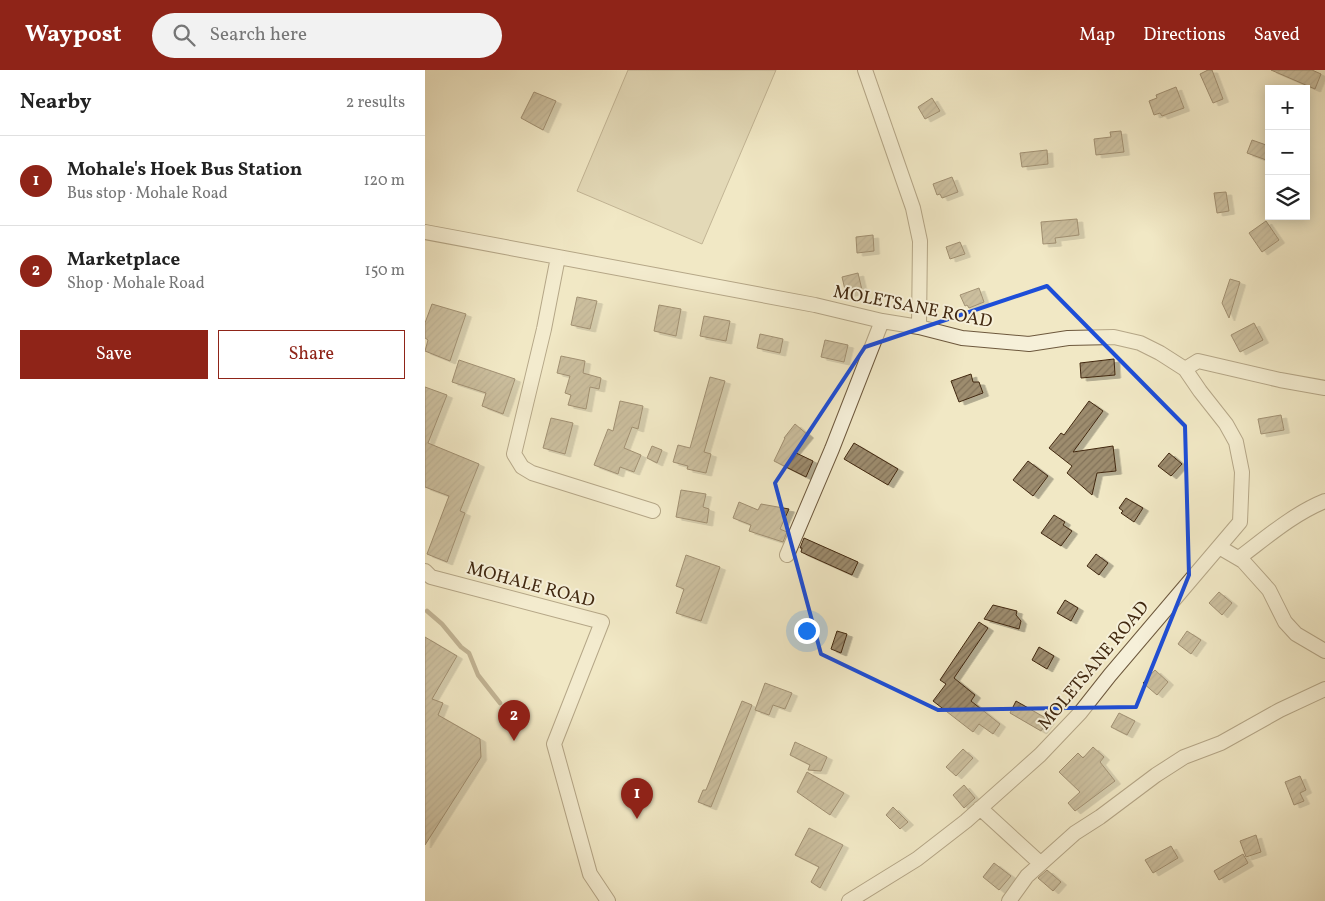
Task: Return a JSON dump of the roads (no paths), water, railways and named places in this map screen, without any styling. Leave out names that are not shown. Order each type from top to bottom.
[{"type":"street","points":[[865,70],[913,208],[920,241],[919,327]]},
{"type":"street","name":"MOLETSANE ROAD","points":[[425,232],[815,305],[962,338],[1029,344],[1068,338],[1114,337],[1140,343],[1185,369],[1199,391],[1227,424],[1236,442],[1241,472],[1240,522],[1080,713],[1040,755],[980,808],[917,859],[849,901]]},
{"type":"street","points":[[558,256],[544,329],[514,454],[521,466],[532,473],[653,511]]},
{"type":"street","points":[[787,555],[832,450],[882,321]]},
{"type":"street","points":[[1185,369],[1198,361],[1280,380],[1325,388]]},
{"type":"street","points":[[1239,558],[1285,523],[1312,506],[1325,501]]},
{"type":"street","points":[[1219,547],[1239,558],[1269,590],[1285,622],[1296,634],[1325,651]]},
{"type":"street","name":"MOHALE ROAD","points":[[425,571],[431,577],[602,622],[554,744],[590,874],[609,901]]},
{"type":"street","points":[[1009,901],[1027,876],[1075,833],[1184,757],[1221,743],[1280,710],[1325,689]]},
{"type":"street","points":[[980,808],[1040,863]]},
{"type":"waterway","points":[[427,611],[469,653],[478,675],[500,703]]},
{"type":"place","name":"Marketplace","points":[[514,741]]},
{"type":"place","name":"Mohale's Hoek Bus Station","points":[[637,819]]}]
